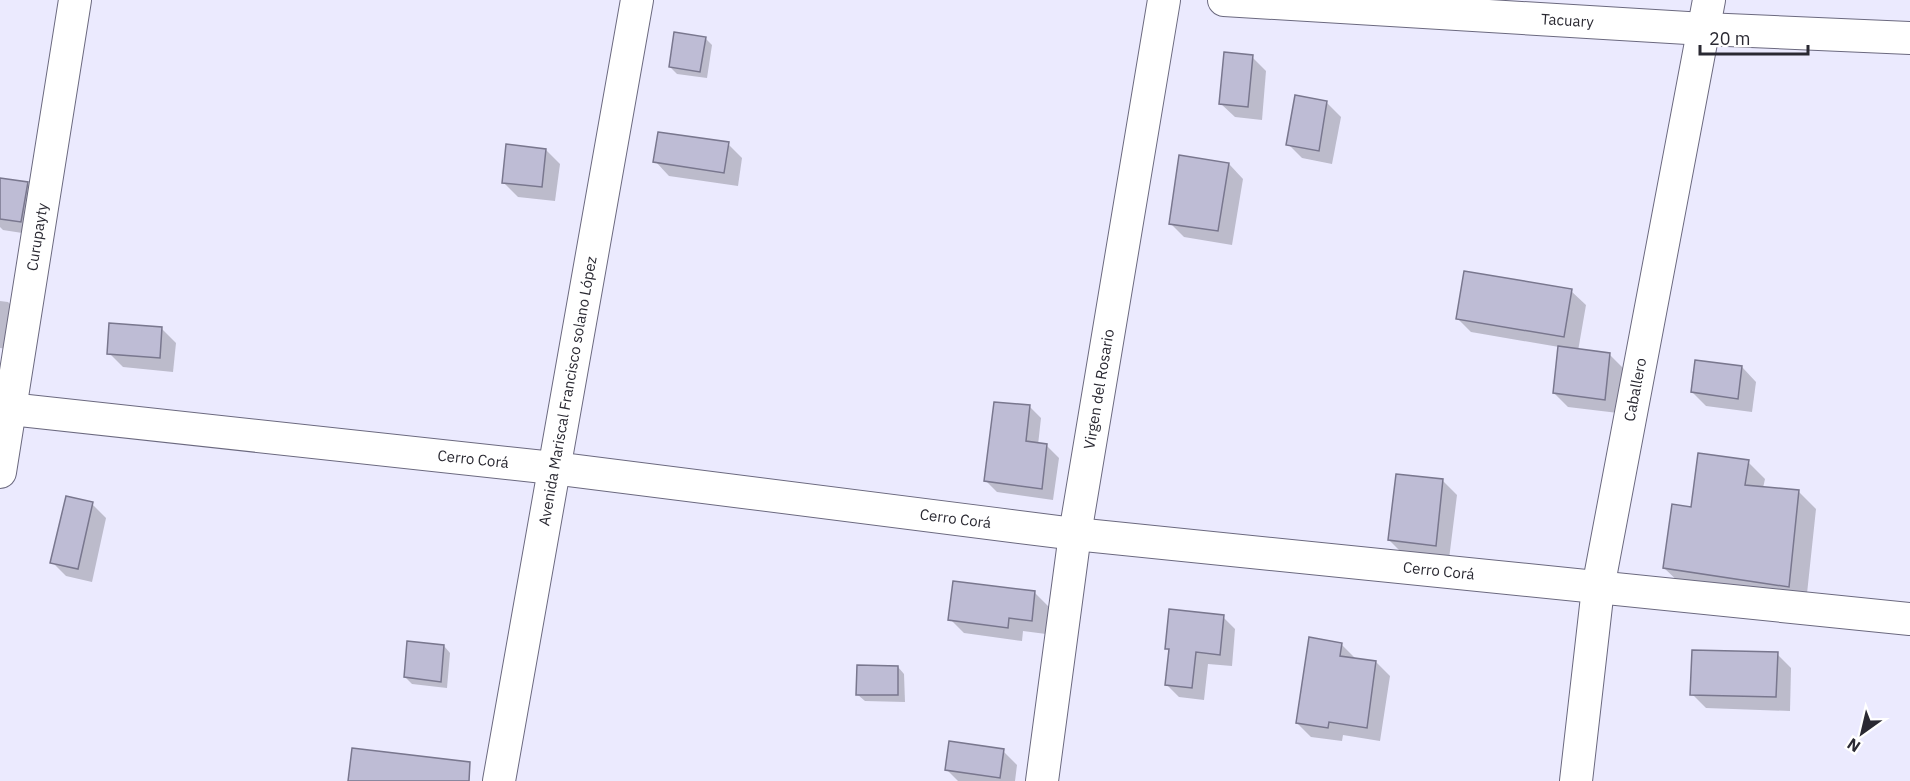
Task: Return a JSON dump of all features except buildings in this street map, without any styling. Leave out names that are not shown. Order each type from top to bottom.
[{"type":"street","name":"Curupayty","points":[[0,472],[5,408],[75,0]]},
{"type":"street","name":"Avenida Mariscal Francisco solano López","points":[[499,781],[637,0]]},
{"type":"street","name":"Virgen del Rosario","points":[[1042,781],[1076,534],[1164,0]]},
{"type":"street","name":"Tacuary","points":[[1224,0],[1707,14],[1910,38]]},
{"type":"street","name":"Caballero","points":[[1576,781],[1598,588],[1707,14]]},
{"type":"street","name":"Cerro Corá","points":[[5,408],[553,468],[1076,534],[1910,619]]}]
